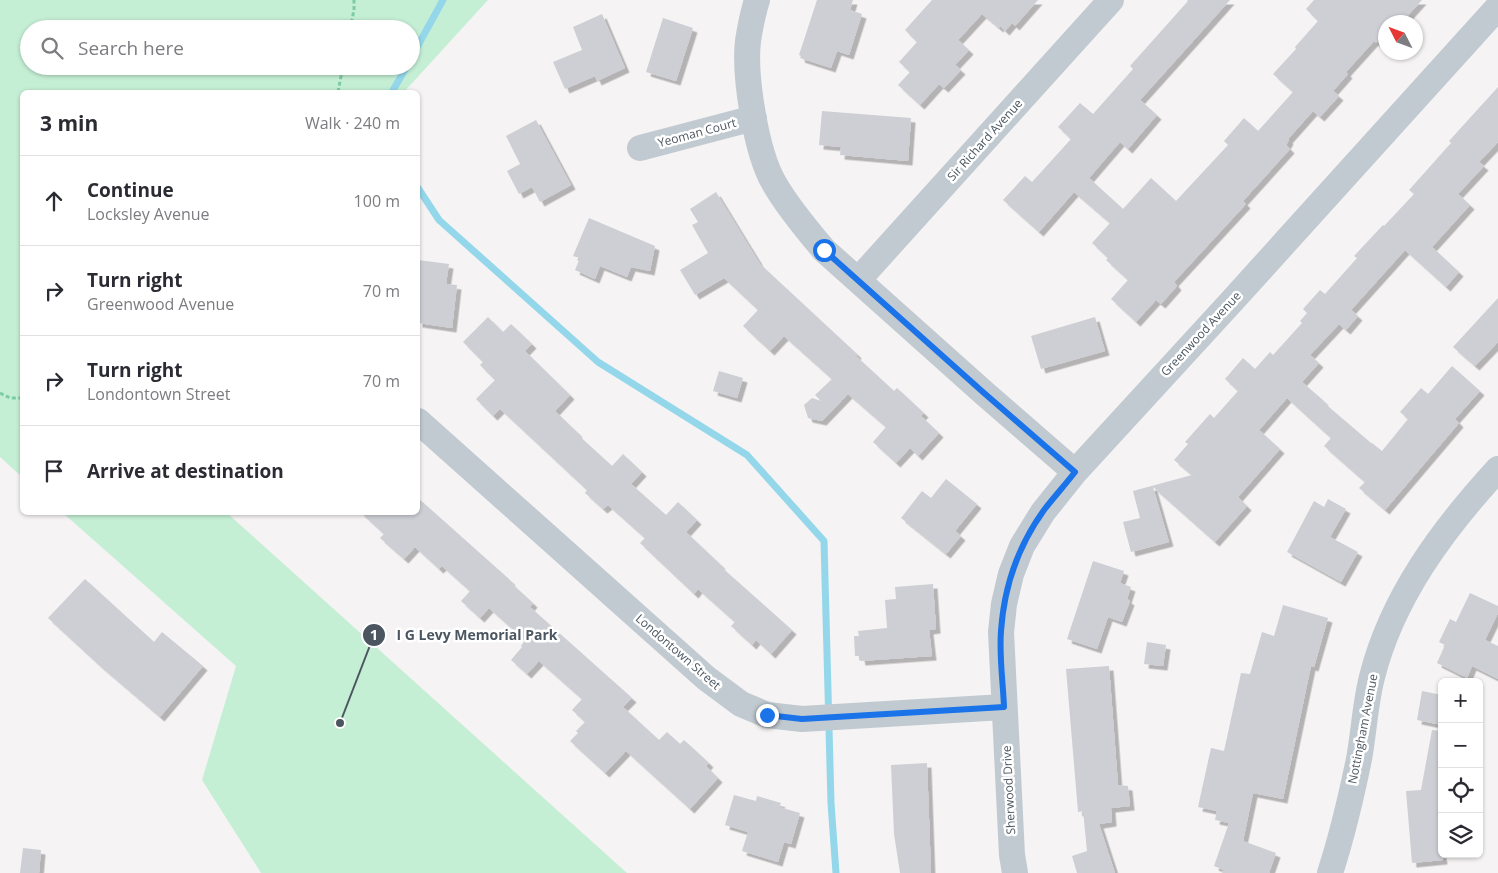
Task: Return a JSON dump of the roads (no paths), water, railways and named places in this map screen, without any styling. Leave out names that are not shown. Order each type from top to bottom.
[{"type":"street","points":[[756,0],[748,42],[749,82],[754,118],[764,160],[774,182],[824,250],[1075,472]]},
{"type":"street","name":"Sir Richard Avenue","points":[[859,279],[1111,0]]},
{"type":"street","name":"Greenwood Avenue","points":[[1004,707],[1001,632],[1004,604],[1011,574],[1022,546],[1043,512],[1075,472],[1498,7]]},
{"type":"street","name":"Yeoman Court","points":[[640,148],[754,118]]},
{"type":"street","name":"Londontown Street","points":[[420,423],[706,678],[741,704],[767,715],[802,719],[1004,707]]},
{"type":"street","name":"Nottingham Avenue","points":[[1330,873],[1341,838],[1359,758],[1372,677],[1389,627],[1407,589],[1432,548],[1476,492],[1498,469]]},
{"type":"street","name":"Sherwood Drive","points":[[1004,707],[1012,855],[1016,873]]},
{"type":"waterway","points":[[420,42],[443,0]]},
{"type":"waterway","points":[[393,90],[402,75]]},
{"type":"waterway","points":[[420,191],[439,220],[598,362],[747,455],[824,541],[831,803],[836,873]]},
{"type":"place","name":"I G Levy Memorial Park","points":[[340,723]]}]
